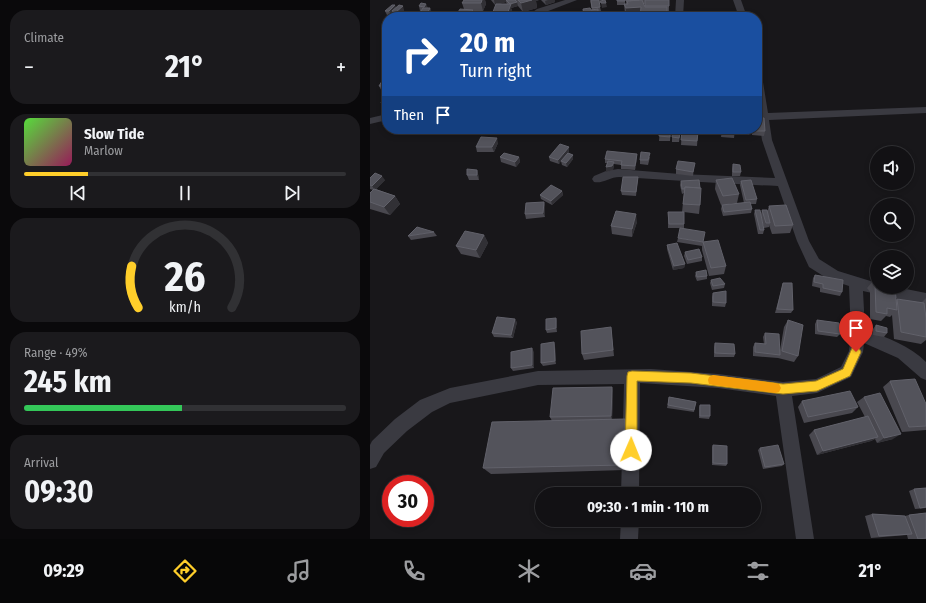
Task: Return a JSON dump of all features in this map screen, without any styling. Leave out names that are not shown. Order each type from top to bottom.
[{"type":"street","points":[[538,12],[573,0]]},
{"type":"street","points":[[679,12],[680,0]]},
{"type":"street","points":[[737,0],[741,12]]},
{"type":"street","points":[[762,117],[926,110]]},
{"type":"street","points":[[370,121],[382,118]]},
{"type":"street","points":[[762,124],[803,241],[814,263],[833,275],[868,287],[926,298]]},
{"type":"street","points":[[598,179],[610,174],[618,173],[680,178],[750,179],[782,182]]},
{"type":"street","points":[[370,461],[378,447],[401,425],[426,406],[450,396],[538,378],[632,376],[691,378],[783,389],[817,386],[846,372],[856,352],[858,334],[856,283]]},
{"type":"street","points":[[858,334],[887,344],[904,353],[918,363],[926,373]]},
{"type":"street","points":[[630,487],[632,376]]},
{"type":"street","points":[[783,389],[806,539]]},
{"type":"street","points":[[629,539],[630,527]]},
{"type":"building","points":[[464,0],[482,0],[481,3],[462,3]]},
{"type":"building","points":[[506,0],[515,0],[517,2],[510,4]]},
{"type":"building","points":[[518,0],[532,0],[521,3]]},
{"type":"building","points":[[591,0],[599,0],[600,7],[592,8]]},
{"type":"building","points":[[605,0],[606,3],[601,3],[600,1]]},
{"type":"building","points":[[642,0],[645,7],[667,7],[667,12],[640,12],[641,7],[626,8],[624,4],[628,4],[627,1]]},
{"type":"building","points":[[645,0],[669,0],[669,6],[645,6]]},
{"type":"building","points":[[421,3],[426,4],[424,7],[419,6]]},
{"type":"building","points":[[496,4],[511,4],[508,12],[493,12]]},
{"type":"building","points":[[392,5],[395,5],[389,11],[385,11]]},
{"type":"building","points":[[399,5],[403,6],[396,12],[392,11]]},
{"type":"building","points":[[423,8],[430,8],[428,12],[420,12]]},
{"type":"building","points":[[460,9],[473,10],[472,12],[458,12]]},
{"type":"building","points":[[583,9],[598,9],[598,12],[583,12]]},
{"type":"building","points":[[762,118],[764,118],[765,131],[762,131]]},
{"type":"building","points":[[659,134],[670,134],[670,137],[659,136]]},
{"type":"building","points":[[672,134],[680,134],[679,138],[672,137]]},
{"type":"building","points":[[682,134],[698,134],[697,141],[681,140]]},
{"type":"building","points":[[481,137],[497,138],[492,147],[476,147]]},
{"type":"building","points":[[560,144],[569,147],[558,160],[549,157]]},
{"type":"building","points":[[607,151],[637,154],[635,166],[621,165],[622,161],[605,159]]},
{"type":"building","points":[[641,152],[650,153],[648,160],[640,160]]},
{"type":"building","points":[[504,153],[519,157],[515,162],[500,157]]},
{"type":"building","points":[[568,153],[573,155],[566,163],[561,161]]},
{"type":"building","points":[[608,161],[614,162],[612,166],[606,167]]},
{"type":"building","points":[[678,161],[695,163],[693,172],[676,169]]},
{"type":"building","points":[[733,164],[740,165],[741,172],[733,172]]},
{"type":"building","points":[[467,169],[477,170],[477,175],[467,175]]},
{"type":"building","points":[[375,173],[382,176],[372,186],[370,185],[370,178]]},
{"type":"building","points":[[623,177],[638,177],[636,192],[621,191]]},
{"type":"building","points":[[732,178],[739,194],[723,196],[716,180]]},
{"type":"building","points":[[699,180],[700,188],[685,187],[682,189],[681,181]]},
{"type":"building","points":[[751,180],[757,199],[746,200],[741,181]]},
{"type":"building","points":[[551,185],[562,191],[551,201],[540,195]]},
{"type":"building","points":[[685,187],[701,188],[700,205],[683,204]]},
{"type":"building","points":[[374,189],[395,196],[384,207],[370,202],[370,193]]},
{"type":"building","points":[[544,202],[543,213],[525,214],[526,203]]},
{"type":"building","points":[[750,202],[752,209],[724,212],[722,205]]},
{"type":"building","points":[[786,205],[793,225],[775,226],[769,206]]},
{"type":"building","points":[[755,210],[760,210],[764,230],[760,230]]},
{"type":"building","points":[[762,210],[767,210],[770,223],[766,223]]},
{"type":"building","points":[[616,211],[636,214],[632,229],[611,226]]},
{"type":"building","points":[[668,212],[684,212],[684,224],[669,224]]},
{"type":"building","points":[[417,227],[434,232],[408,236]]},
{"type":"building","points":[[680,228],[705,232],[703,242],[678,238]]},
{"type":"building","points":[[465,231],[484,235],[476,250],[456,246]]},
{"type":"building","points":[[718,240],[726,266],[711,268],[703,242]]},
{"type":"building","points":[[677,243],[685,264],[674,266],[667,245]]},
{"type":"building","points":[[699,249],[702,257],[688,260],[685,252]]},
{"type":"building","points":[[706,270],[707,276],[697,277],[696,272]]},
{"type":"building","points":[[815,275],[843,280],[842,292],[823,288],[823,284],[814,282]]},
{"type":"building","points":[[720,278],[725,284],[713,286],[711,280]]},
{"type":"building","points":[[783,283],[792,283],[793,310],[777,309]]},
{"type":"building","points":[[726,291],[726,303],[713,302],[713,293]]},
{"type":"building","points":[[875,294],[896,294],[897,310],[887,308],[887,314],[876,312]]},
{"type":"building","points":[[897,299],[924,303],[926,337],[901,332]]},
{"type":"building","points":[[497,317],[515,319],[511,335],[492,333]]},
{"type":"building","points":[[556,318],[556,328],[546,330],[546,319]]},
{"type":"building","points":[[788,320],[803,325],[798,356],[782,351]]},
{"type":"building","points":[[817,320],[839,323],[840,334],[818,331]]},
{"type":"building","points":[[876,325],[887,328],[887,333],[876,331]]},
{"type":"building","points":[[611,327],[613,350],[582,354],[581,331]]},
{"type":"building","points":[[765,333],[779,334],[780,355],[755,352],[755,343],[766,344]]},
{"type":"building","points":[[554,342],[555,361],[541,363],[541,344]]},
{"type":"building","points":[[715,343],[734,344],[735,354],[715,353]]},
{"type":"building","points":[[532,348],[532,365],[511,368],[511,352]]},
{"type":"building","points":[[915,379],[926,404],[926,426],[909,427],[890,381]]},
{"type":"building","points":[[612,387],[611,416],[550,417],[553,388]]},
{"type":"building","points":[[850,391],[858,407],[808,417],[802,401]]},
{"type":"building","points":[[880,393],[901,434],[884,438],[864,397]]},
{"type":"building","points":[[669,397],[696,402],[694,410],[668,405]]},
{"type":"building","points":[[700,405],[710,405],[710,416],[700,416]]},
{"type":"building","points":[[868,416],[878,437],[823,451],[814,430]]},
{"type":"building","points":[[625,419],[624,465],[483,468],[492,422]]},
{"type":"building","points":[[713,445],[727,446],[727,464],[713,463]]},
{"type":"building","points":[[778,445],[784,464],[765,467],[760,448]]},
{"type":"building","points":[[926,488],[926,507],[920,508],[914,489]]},
{"type":"building","points":[[926,513],[926,538],[918,539],[909,515]]},
{"type":"building","points":[[872,514],[905,516],[912,534],[879,536]]},
{"type":"slow traffic","points":[[713,380],[775,388]]},
{"type":"route","points":[[631,450],[632,376],[691,378],[783,389],[817,386],[846,372],[856,352]]}]
